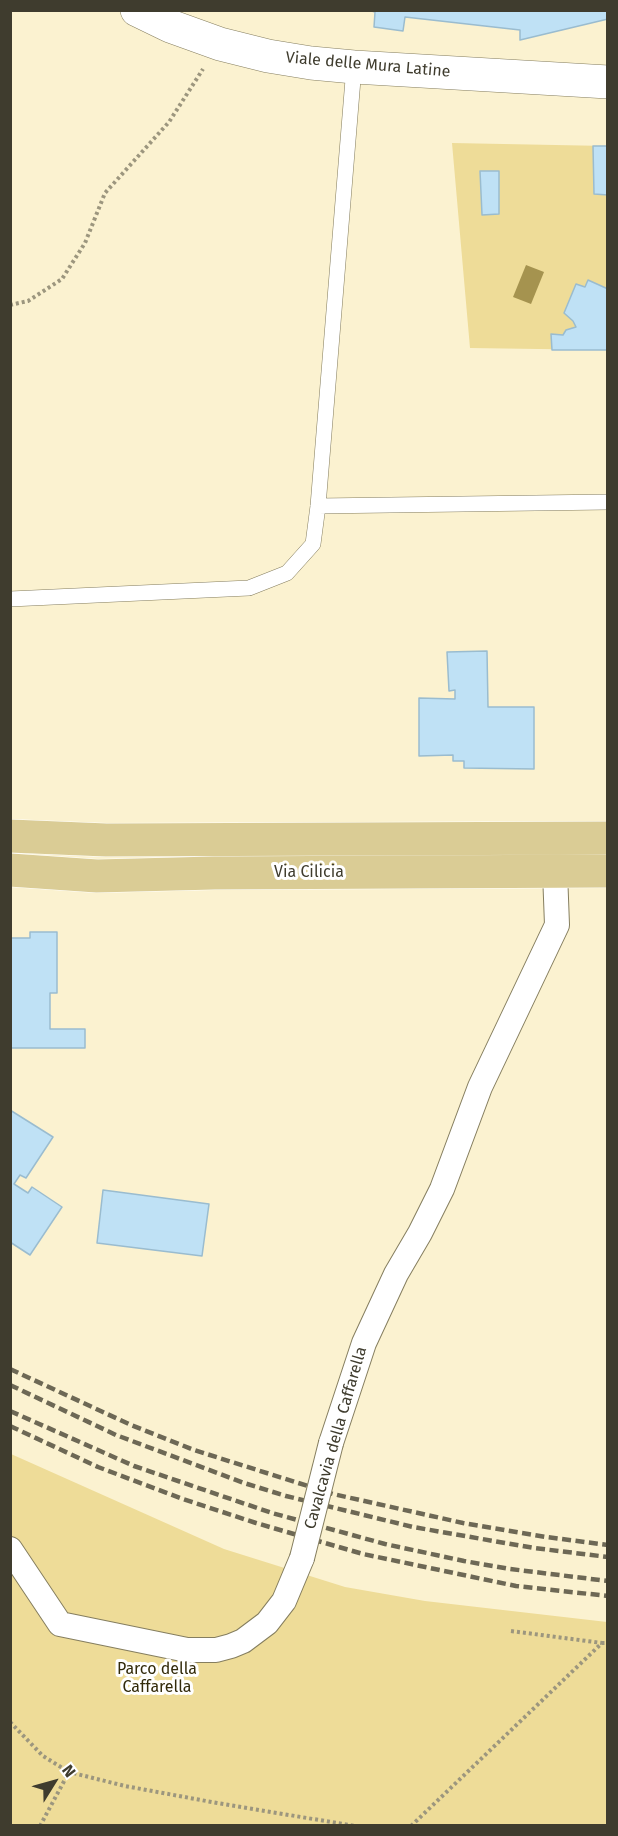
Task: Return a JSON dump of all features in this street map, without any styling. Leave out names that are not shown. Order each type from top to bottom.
[{"type":"main road","name":"Via Cilicia","points":[[10,836],[106,840],[608,838]]},
{"type":"main road","name":"Via Cilicia","points":[[10,870],[97,876],[214,873],[608,871]]},
{"type":"street","name":"Viale delle Mura Latine","points":[[137,10],[170,26],[220,44],[268,56],[354,67],[608,82]]},
{"type":"street","name":"Cavalcavia della Caffarella","points":[[10,1549],[60,1624],[187,1650],[216,1650],[243,1641],[274,1615],[284,1602],[302,1558],[331,1443],[364,1343],[396,1274],[420,1233],[441,1189],[480,1086],[557,925],[555,872]]},
{"type":"lane","points":[[10,599],[249,588],[288,573],[313,543],[318,506],[354,67]]},
{"type":"lane","points":[[318,506],[608,502]]},
{"type":"path","points":[[10,305],[28,301],[62,279],[85,243],[105,193],[169,122],[220,44]]},
{"type":"path","points":[[511,1630],[605,1643]]},
{"type":"path","points":[[411,1826],[605,1643]]},
{"type":"path","points":[[10,1722],[43,1756],[69,1772],[125,1786],[355,1826]]},
{"type":"path","points":[[40,1826],[69,1772]]},
{"type":"green space","points":[[452,143],[607,146],[607,350],[470,348]]},
{"type":"green space","name":"Parco della Caffarella","points":[[11,1454],[224,1549],[345,1587],[425,1601],[607,1622],[607,1825],[11,1826]]},
{"type":"shaded area","points":[[526,265],[544,272],[531,304],[513,297]]},
{"type":"building","points":[[368,10],[608,10],[608,19],[520,40],[520,30],[405,17],[403,31],[374,27],[375,12]]},
{"type":"building","points":[[593,146],[608,146],[608,195],[594,194]]},
{"type":"building","points":[[480,171],[499,171],[499,214],[482,215]]},
{"type":"building","points":[[588,280],[608,289],[608,350],[552,350],[551,334],[563,335],[566,330],[576,327],[564,313],[576,284],[585,287]]},
{"type":"building","points":[[487,651],[488,707],[534,707],[534,769],[464,768],[464,761],[453,761],[453,755],[419,756],[419,698],[455,699],[455,690],[449,691],[447,652]]},
{"type":"building","points":[[30,932],[57,932],[57,993],[50,993],[50,1029],[85,1029],[85,1048],[10,1048],[10,938],[30,938]]},
{"type":"building","points":[[10,1110],[53,1137],[26,1178],[20,1175],[14,1184],[28,1193],[32,1187],[62,1207],[30,1255],[10,1242]]},
{"type":"building","points":[[103,1190],[209,1204],[202,1256],[97,1243]]},
{"type":"railway","points":[[10,1369],[131,1425],[194,1450],[333,1494],[463,1523],[608,1545]]},
{"type":"railway","points":[[10,1385],[116,1435],[244,1483],[286,1496],[413,1527],[534,1548],[608,1557]]},
{"type":"railway","points":[[10,1411],[134,1466],[272,1513],[385,1544],[464,1561],[608,1581]]},
{"type":"railway","points":[[10,1426],[98,1467],[183,1499],[363,1554],[516,1586],[608,1596]]}]
